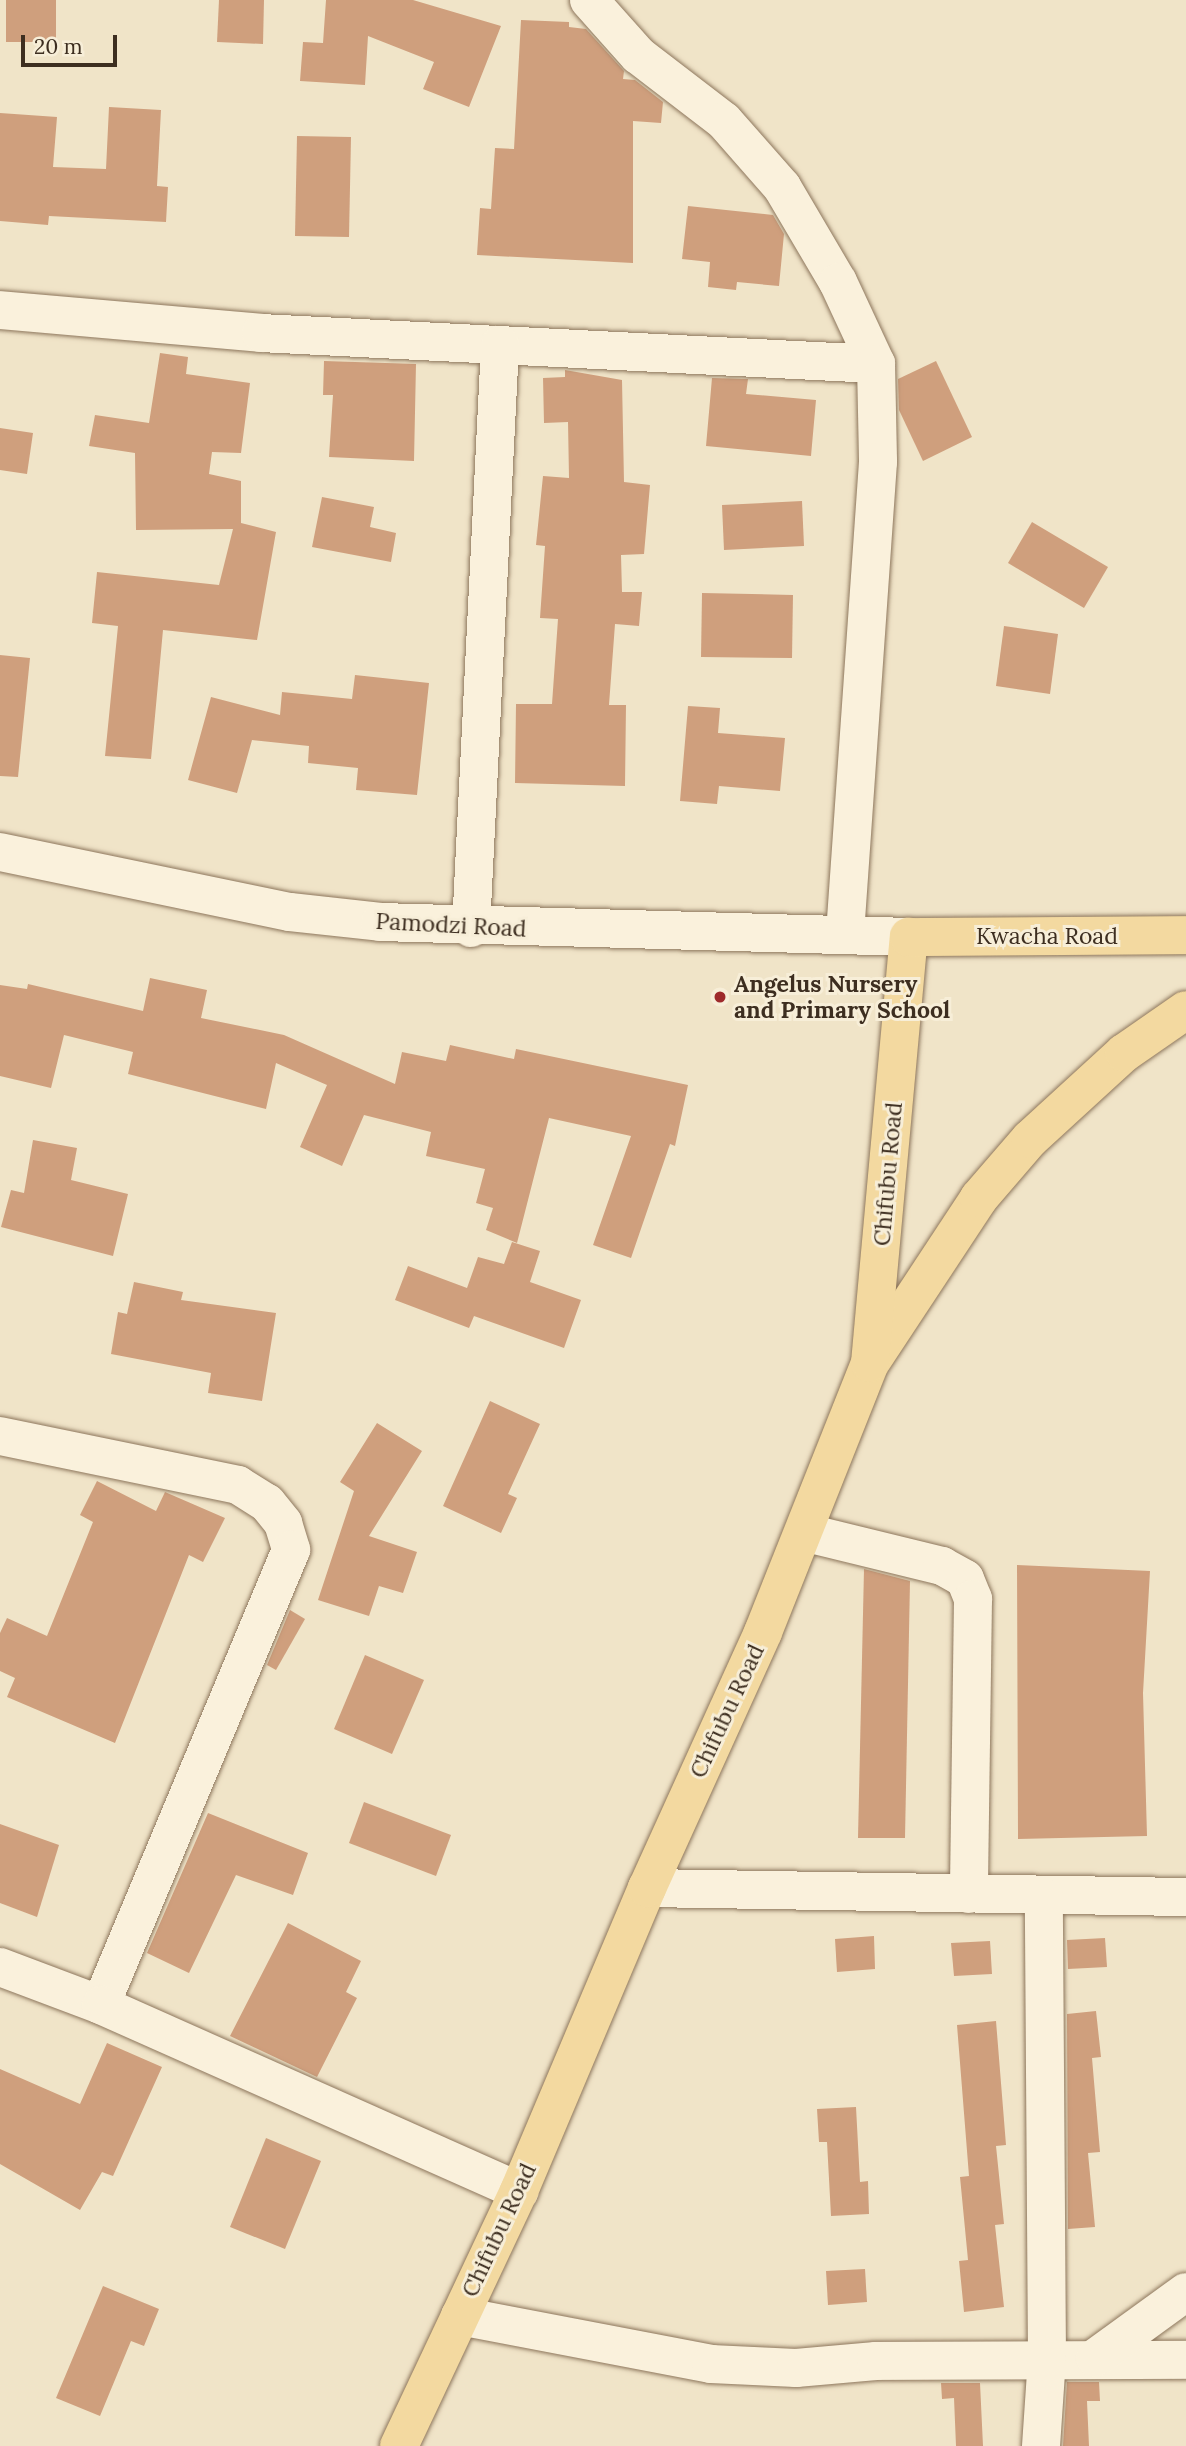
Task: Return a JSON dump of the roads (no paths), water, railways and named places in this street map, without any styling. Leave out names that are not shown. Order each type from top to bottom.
[{"type":"main road","name":"Kwacha Road","points":[[909,937],[1186,935]]},
{"type":"main road","name":"Chifubu Road","points":[[400,2446],[519,2191],[647,1888],[807,1532],[870,1363],[909,937]]},
{"type":"main road","points":[[870,1363],[979,1198],[1030,1139],[1124,1053],[1186,1010]]},
{"type":"street","points":[[589,0],[638,55],[724,121],[782,187],[838,282],[876,364],[878,462],[845,933]]},
{"type":"street","points":[[0,310],[261,333],[876,364]]},
{"type":"street","points":[[471,928],[500,345]]},
{"type":"street","name":"Pamodzi Road","points":[[0,852],[290,912],[471,928],[845,933],[909,937]]},
{"type":"street","points":[[0,1436],[238,1485],[275,1513],[291,1550],[101,2005]]},
{"type":"street","points":[[807,1532],[942,1566],[965,1579],[973,1599],[969,1894]]},
{"type":"street","points":[[647,1888],[1044,1897],[1186,1897]]},
{"type":"street","points":[[1041,2446],[1047,2358],[1044,1897]]},
{"type":"street","points":[[0,1967],[101,2005],[519,2191]]},
{"type":"street","points":[[1095,2358],[1186,2292]]},
{"type":"street","points":[[460,2316],[711,2364],[796,2368],[1047,2358],[1186,2360]]},
{"type":"place","name":"Angelus Nursery and Primary School","points":[[720,997]]}]
